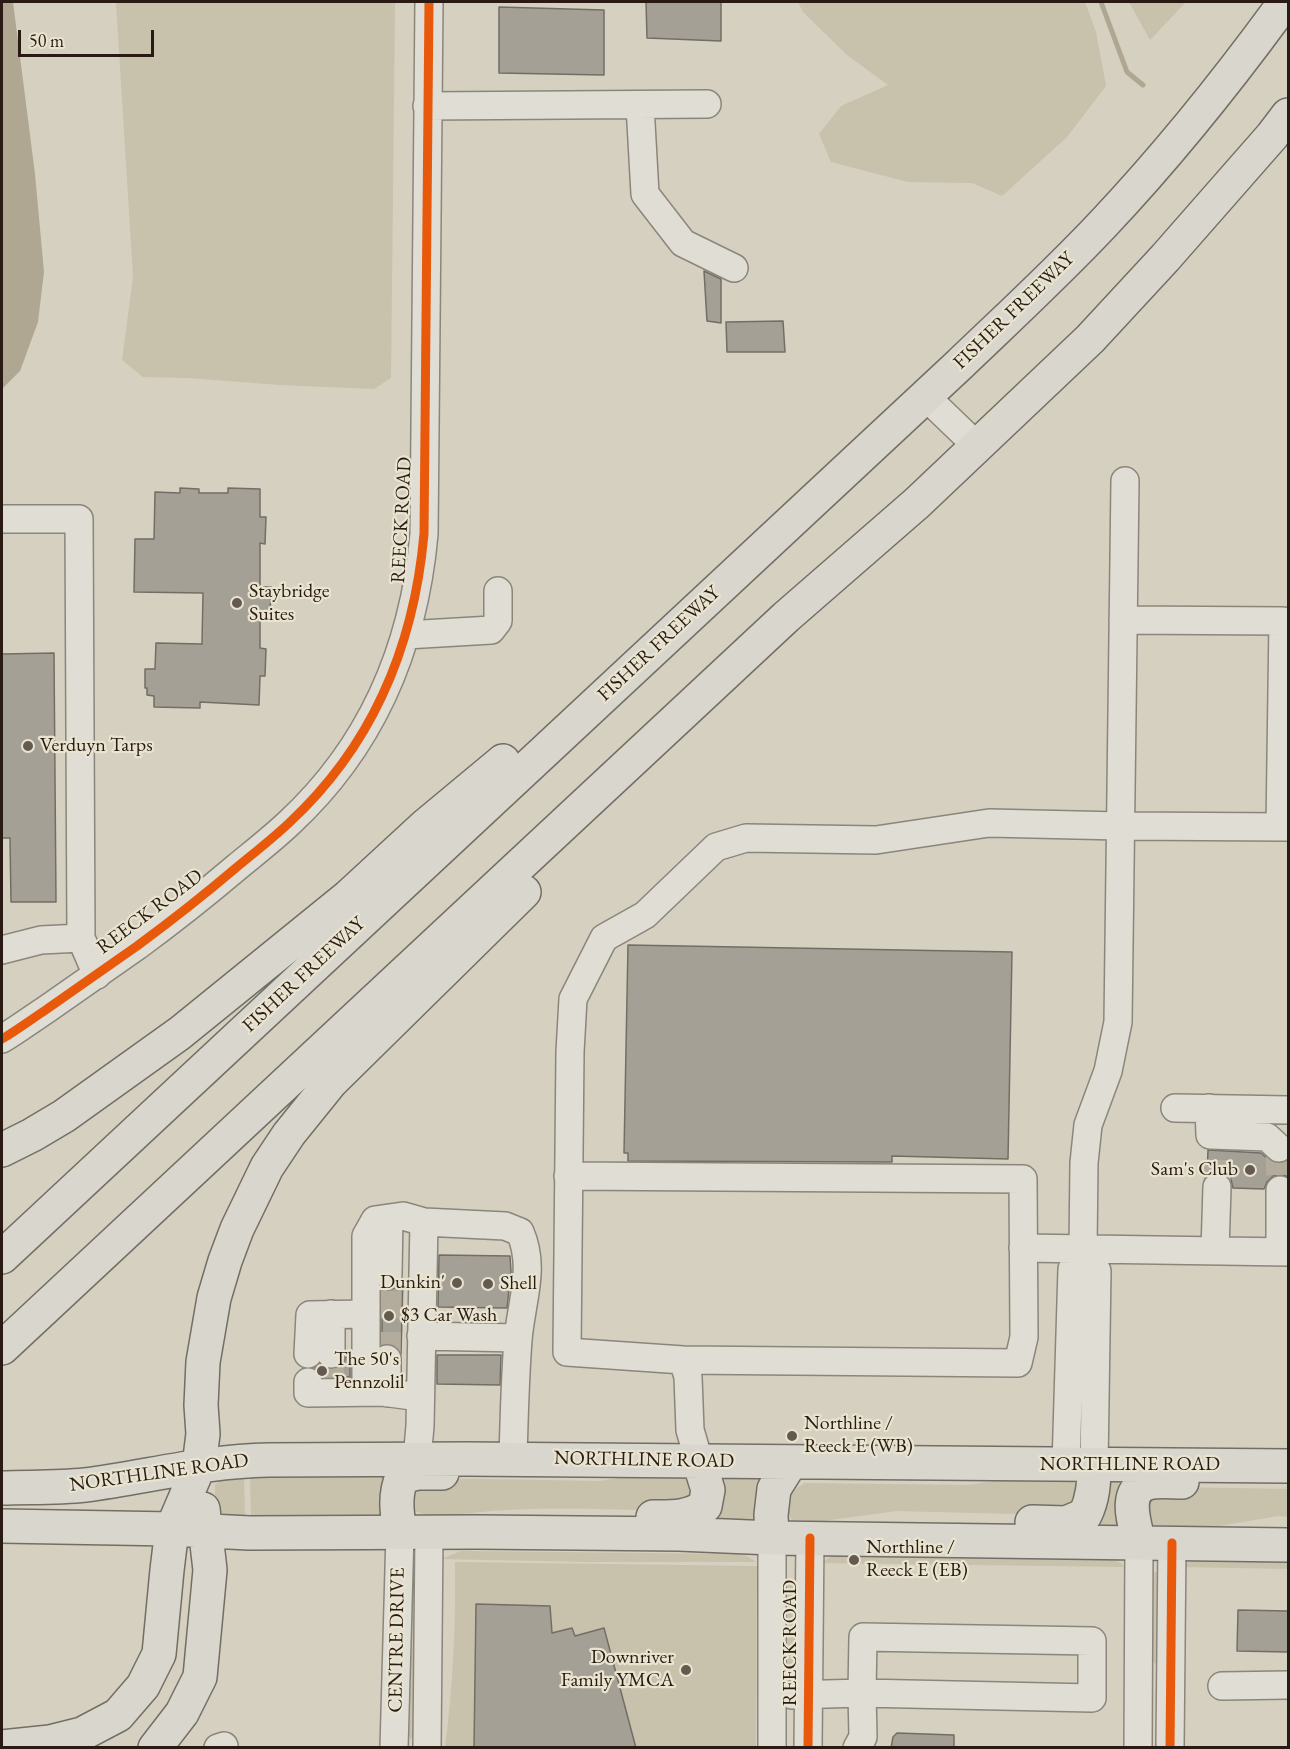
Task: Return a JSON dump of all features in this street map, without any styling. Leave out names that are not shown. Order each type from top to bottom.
[{"type":"main road","name":"FISHER FREEWAY","points":[[2,1257],[1029,298],[1110,216],[1171,148],[1285,2]]},
{"type":"main road","points":[[2,1348],[786,617],[917,503],[1098,331],[1165,258],[1288,115]]},
{"type":"main road","points":[[2,1150],[64,1116],[180,1033],[348,896],[426,825],[518,748],[598,700]]},
{"type":"main road","points":[[158,1746],[182,1713],[200,1677],[210,1570],[199,1466],[203,1434],[201,1405],[203,1362],[214,1298],[225,1261],[237,1229],[267,1167],[289,1134],[331,1082],[549,868],[639,754]]},
{"type":"main road","name":"NORTHLINE ROAD","points":[[2,1488],[82,1485],[241,1460],[513,1459],[1288,1466]]},
{"type":"main road","points":[[627,1460],[593,1474],[417,1473],[402,1477],[398,1488],[396,1510],[427,1533],[517,1515],[677,1517],[698,1512],[705,1506],[708,1490],[699,1461]]},
{"type":"main road","points":[[772,1538],[771,1515],[774,1489],[791,1462]]},
{"type":"main road","points":[[823,1538],[900,1520],[1066,1523],[1085,1515],[1090,1504],[1094,1485],[1080,1465]]},
{"type":"main road","points":[[2,1747],[50,1742],[82,1734],[118,1715],[143,1686],[159,1654],[172,1529],[199,1466]]},
{"type":"main road","points":[[1139,1543],[1132,1503],[1140,1486],[1149,1482],[1288,1483]]},
{"type":"main road","points":[[1209,1545],[1288,1524]]},
{"type":"main road","points":[[2,1526],[172,1529],[249,1533],[679,1534],[772,1538],[1288,1545]]},
{"type":"street","name":"REECK ROAD","points":[[2,1039],[97,975],[179,915],[289,824],[322,789],[351,750],[367,726],[392,674],[406,635],[417,591],[424,534],[429,2]]},
{"type":"street","points":[[428,106],[706,104]]},
{"type":"street","points":[[640,105],[645,194],[683,243],[734,268]]},
{"type":"street","points":[[925,396],[976,446]]},
{"type":"street","points":[[1080,1465],[1097,1271],[1083,1249],[1084,1162],[1088,1125],[1108,1071],[1118,1022],[1125,481]]},
{"type":"street","points":[[2,519],[79,519],[81,939],[97,975]]},
{"type":"street","points":[[406,635],[491,630],[498,621],[498,591]]},
{"type":"street","points":[[568,1176],[1023,1179],[1024,1337],[1018,1363],[682,1360],[567,1352],[568,1176],[570,1052],[573,999],[604,938],[645,915],[716,847],[746,838],[876,840],[989,823],[1284,827],[1283,621],[1123,620]]},
{"type":"street","points":[[2,950],[41,939],[81,939]]},
{"type":"street","points":[[1174,1108],[1288,1110]]},
{"type":"street","points":[[1209,1108],[1210,1134],[1218,1140],[1267,1137],[1279,1148]]},
{"type":"street","points":[[1215,1251],[1217,1188]]},
{"type":"street","points":[[1023,1248],[1284,1252],[1280,1190]]},
{"type":"street","points":[[385,1393],[366,1383],[366,1236],[382,1219],[403,1216],[424,1222],[505,1226],[520,1232],[526,1246],[528,1278],[518,1338],[513,1459]]},
{"type":"street","points":[[382,1219],[388,1274]]},
{"type":"street","points":[[417,1459],[424,1222]]},
{"type":"street","points":[[319,1354],[320,1314],[365,1314]]},
{"type":"street","points":[[422,1336],[518,1338]]},
{"type":"street","points":[[385,1393],[387,1359]]},
{"type":"street","points":[[682,1360],[688,1377],[690,1430],[699,1461]]},
{"type":"street","points":[[322,1387],[420,1397]]},
{"type":"street","name":"CENTRE DRIVE","points":[[394,1748],[427,1533]]},
{"type":"street","name":"CENTRE DRIVE","points":[[427,1533],[427,1748]]},
{"type":"street","name":"REECK ROAD","points":[[772,1538],[772,1748]]},
{"type":"street","name":"REECK ROAD","points":[[808,1748],[809,1694],[823,1538]]},
{"type":"street","points":[[1138,1748],[1139,1543]]},
{"type":"street","points":[[1170,1748],[1172,1543]]},
{"type":"street","points":[[772,1696],[862,1693],[1092,1698],[1092,1641],[863,1637],[862,1693],[863,1737],[856,1748]]},
{"type":"street","points":[[1139,1678],[1171,1678]]},
{"type":"street","points":[[1222,1686],[1288,1685]]},
{"type":"shaded area","points":[[2,2],[13,2],[35,174],[44,272],[38,322],[20,371],[2,389]]},
{"type":"shaded area","points":[[116,2],[395,2],[391,378],[374,389],[143,377],[122,360],[133,277]]},
{"type":"shaded area","points":[[798,2],[1085,2],[1096,32],[1106,86],[1067,137],[1002,196],[972,183],[908,182],[831,162],[819,134],[841,106],[888,85],[847,55],[803,12]]},
{"type":"shaded area","points":[[1129,2],[1186,2],[1150,40]]},
{"type":"shaded area","points":[[654,1472],[685,1472],[692,1479],[693,1500],[676,1511],[548,1509],[442,1515],[419,1513],[413,1510],[411,1490],[425,1478],[600,1481]]},
{"type":"shaded area","points":[[720,1473],[767,1475],[761,1521],[712,1519]]},
{"type":"shaded area","points":[[299,1474],[390,1475],[385,1516],[251,1515],[250,1478]]},
{"type":"shaded area","points":[[1029,1475],[1072,1480],[1078,1491],[1077,1496],[1071,1504],[1056,1515],[897,1511],[823,1521],[792,1520],[787,1508],[791,1494],[805,1483],[969,1485]]},
{"type":"shaded area","points":[[1105,1478],[1129,1478],[1121,1526],[1099,1525]]},
{"type":"shaded area","points":[[244,1479],[245,1515],[217,1515],[215,1513],[215,1485],[219,1481]]},
{"type":"shaded area","points":[[1172,1487],[1288,1489],[1288,1517],[1278,1516],[1214,1527],[1152,1525],[1149,1518],[1149,1506],[1155,1496]]},
{"type":"shaded area","points":[[461,1551],[737,1554],[747,1556],[756,1562],[441,1559]]},
{"type":"shaded area","points":[[835,1556],[1109,1558],[1121,1563],[1124,1567],[823,1563]]},
{"type":"shaded area","points":[[1193,1561],[1288,1562],[1288,1569],[1182,1567]]},
{"type":"shaded area","name":"Downriver Family YMCA","points":[[455,1562],[757,1566],[756,1747],[636,1747],[604,1629],[575,1636],[572,1628],[552,1633],[550,1606],[476,1604],[474,1747],[445,1748],[453,1655]]},
{"type":"shaded area","points":[[409,1567],[418,1567],[416,1737],[411,1739],[406,1736]]},
{"type":"shaded area","points":[[1152,1572],[1161,1574],[1159,1661],[1155,1663],[1151,1662]]},
{"type":"shaded area","points":[[789,1578],[796,1583],[797,1587],[796,1668],[789,1672],[784,1671],[783,1582]]},
{"type":"building","points":[[646,2],[721,2],[721,41],[647,38]]},
{"type":"building","points":[[499,7],[604,10],[604,75],[499,73]]},
{"type":"building","points":[[704,271],[721,279],[721,323],[707,321]]},
{"type":"building","points":[[783,321],[785,352],[727,352],[726,322]]},
{"type":"building","name":"Staybridge Suites","points":[[180,488],[199,489],[199,493],[228,493],[228,488],[260,489],[260,517],[266,517],[265,544],[260,543],[260,587],[271,587],[270,615],[260,615],[260,648],[266,649],[265,676],[260,676],[259,705],[200,702],[200,708],[154,707],[154,696],[147,695],[145,669],[155,669],[156,643],[202,644],[203,593],[134,592],[135,539],[154,539],[155,492],[180,493]]},
{"type":"building","name":"Verduyn Tarps","points":[[54,653],[56,902],[11,902],[10,838],[2,838],[2,654]]},
{"type":"building","points":[[628,945],[1012,952],[1008,1159],[892,1156],[892,1162],[628,1161],[628,1153],[624,1153]]},
{"type":"building","points":[[1208,1150],[1261,1153],[1276,1163],[1288,1160],[1288,1177],[1281,1174],[1273,1176],[1264,1189],[1233,1188],[1231,1179],[1225,1173],[1217,1171],[1207,1175]]},
{"type":"building","points":[[439,1255],[510,1256],[511,1272],[507,1308],[438,1307]]},
{"type":"building","points":[[403,1278],[401,1354],[394,1345],[388,1343],[382,1345],[382,1288],[388,1290],[395,1288]]},
{"type":"building","points":[[347,1354],[350,1354],[350,1377],[322,1377],[315,1368],[320,1364],[330,1370],[338,1368],[344,1362]]},
{"type":"building","points":[[437,1355],[501,1355],[500,1385],[437,1384]]},
{"type":"building","points":[[476,1604],[550,1606],[552,1633],[572,1628],[575,1636],[604,1628],[636,1748],[474,1748]]},
{"type":"building","points":[[1238,1610],[1288,1611],[1288,1652],[1237,1651]]},
{"type":"building","points":[[897,1733],[954,1735],[954,1748],[891,1748],[893,1737]]},
{"type":"waterway","points":[[1101,2],[1127,72],[1143,85]]},
{"type":"tunnel","points":[[1217,1187],[1218,1146]]},
{"type":"tunnel","points":[[1279,1148],[1280,1190]]},
{"type":"tunnel","points":[[387,1359],[388,1274]]},
{"type":"tunnel","points":[[330,1382],[331,1354]]},
{"type":"cycle path","points":[[2,1039],[150,937],[283,829],[318,793],[344,761],[366,727],[384,692],[399,654],[410,616],[419,575],[424,534],[429,2]]},
{"type":"cycle path","points":[[808,1748],[810,1538]]},
{"type":"cycle path","points":[[1170,1748],[1172,1543]]},
{"type":"place","name":"Staybridge Suites","points":[[237,603]]},
{"type":"place","name":"Verduyn Tarps","points":[[28,746]]},
{"type":"place","name":"Sam's Club","points":[[1250,1170]]},
{"type":"place","name":"Dunkin'","points":[[457,1283]]},
{"type":"place","name":"Shell","points":[[488,1284]]},
{"type":"place","name":"$3 Car Wash","points":[[389,1316]]},
{"type":"place","name":"The 50's Pennzolil","points":[[322,1371]]},
{"type":"place","name":"Northline / Reeck E (WB)","points":[[792,1436]]},
{"type":"place","name":"Northline / Reeck E (EB)","points":[[854,1560]]},
{"type":"place","name":"Downriver Family YMCA","points":[[686,1670]]}]
